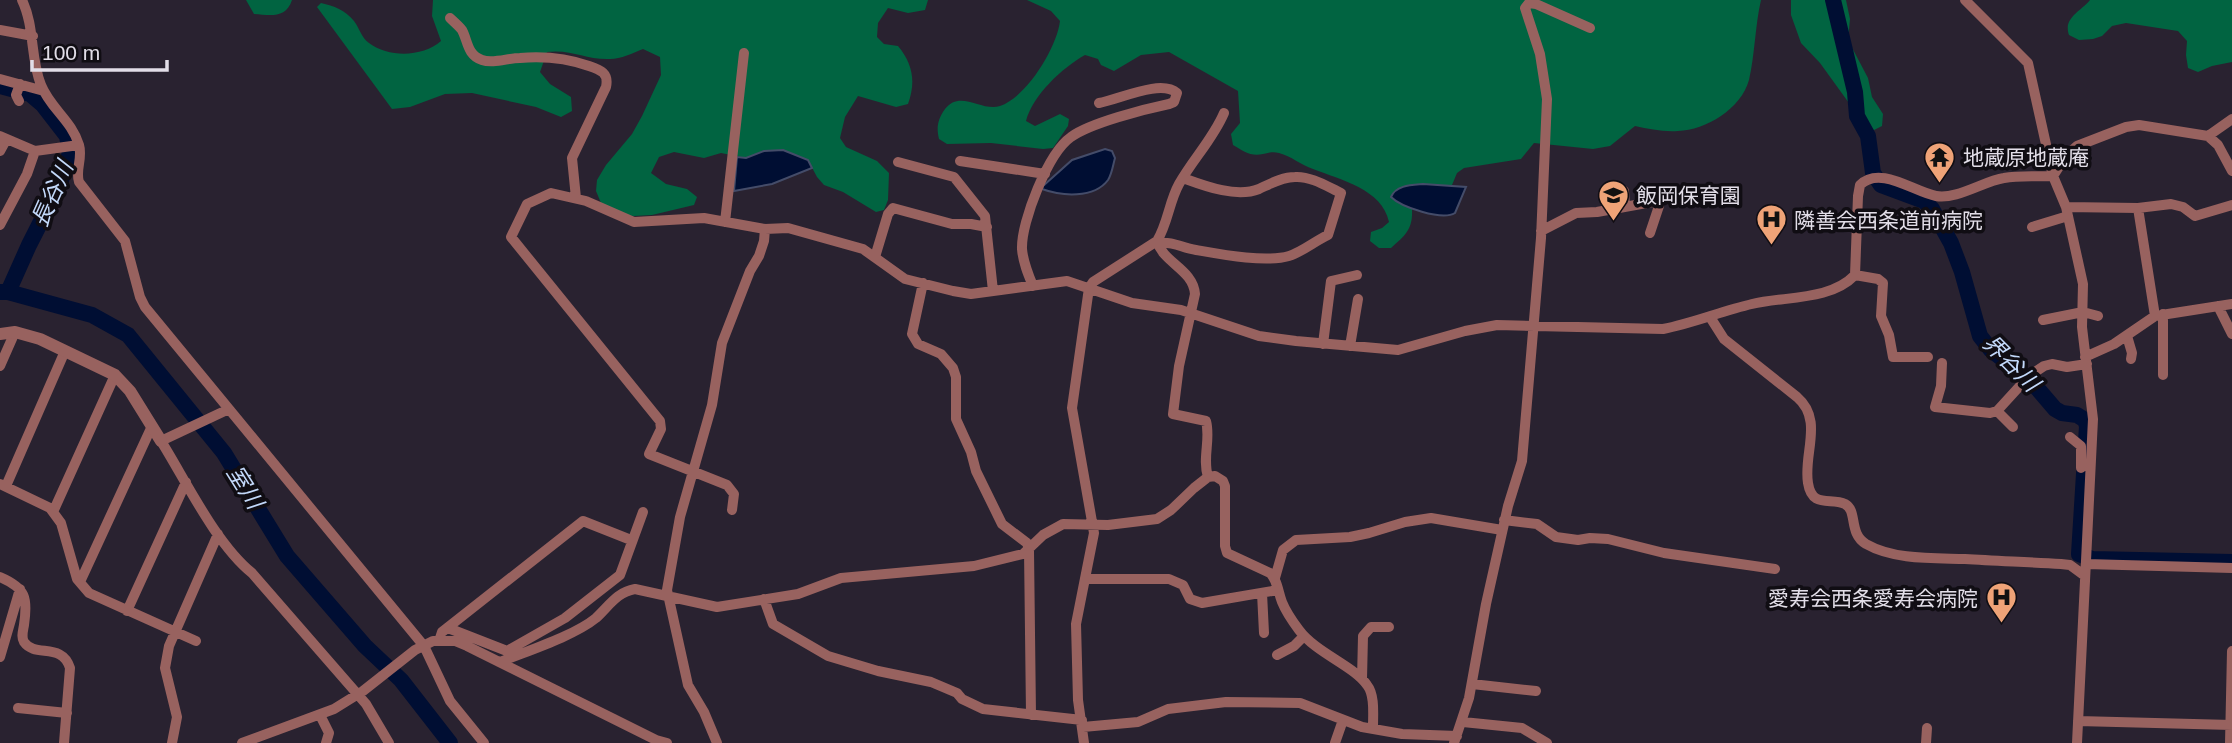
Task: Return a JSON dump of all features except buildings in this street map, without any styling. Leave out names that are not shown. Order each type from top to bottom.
[{"type":"street","points":[[22,0],[33,36],[39,80],[44,91],[73,129],[79,145],[82,155],[79,183],[125,241],[145,307],[225,411],[419,648],[450,701],[484,743]]},
{"type":"street","points":[[1965,0],[2028,64],[2053,176],[2067,212],[2083,284],[2086,360],[2092,399],[2081,468]]},
{"type":"street","points":[[764,599],[773,624],[820,653],[878,671],[930,682],[957,693],[962,699],[983,709],[1083,724],[1138,722],[1168,709],[1226,702],[1300,704],[1362,727],[1456,740],[1472,684],[1503,525],[1522,461],[1541,231],[1547,99],[1540,54],[1525,8],[1529,3],[1536,4],[1590,28]]},
{"type":"street","points":[[450,18],[462,31],[466,45],[483,60],[541,57],[562,59],[592,67],[606,75],[606,87],[572,158],[576,198]]},
{"type":"street","points":[[0,30],[33,36]]},
{"type":"street","points":[[724,222],[744,53]]},
{"type":"street","points":[[0,79],[19,92],[44,91]]},
{"type":"street","points":[[1033,286],[1024,261],[1023,233],[1034,196],[1069,138],[1118,117],[1174,102],[1177,93],[1166,87],[1156,88],[1098,103]]},
{"type":"street","points":[[1208,477],[1205,467],[1208,428],[1206,421],[1173,414],[1195,294],[1194,286],[1188,276],[1161,253],[1158,242],[1183,178],[1224,113]]},
{"type":"street","points":[[2208,136],[2232,119]]},
{"type":"street","points":[[2053,176],[2066,156],[2077,146],[2138,125],[2208,136],[2218,145],[2232,171]]},
{"type":"street","points":[[0,151],[3,138],[35,151],[79,145]]},
{"type":"street","points":[[0,225],[27,174],[35,151]]},
{"type":"street","points":[[898,162],[954,177],[985,216],[993,291]]},
{"type":"street","points":[[960,162],[1045,174]]},
{"type":"street","points":[[1084,743],[1078,700],[1076,624],[1094,533],[1072,408],[1089,288],[1093,282],[1158,242],[1169,241],[1233,258],[1289,256],[1328,235],[1341,194],[1307,178],[1295,176],[1256,190],[1242,191],[1213,188],[1183,178]]},
{"type":"street","points":[[732,510],[734,494],[727,485],[649,454],[661,429],[660,421],[511,237],[527,204],[551,193],[576,198],[634,222],[704,218],[765,229],[788,228],[863,249],[905,279],[971,294],[1068,281],[1132,303],[1191,313],[1259,336],[1398,350],[1497,325],[1663,328],[1754,303],[1824,292],[1855,275],[1858,196],[1860,185],[1866,180],[1881,177],[1944,197],[2004,178],[2053,176]]},
{"type":"street","points":[[1624,191],[1625,207]]},
{"type":"street","points":[[1541,231],[1576,213],[1652,202],[1658,203],[1650,233]]},
{"type":"street","points":[[2032,227],[2067,212],[2171,204],[2183,207],[2195,216],[2232,205]]},
{"type":"street","points":[[874,257],[888,214],[893,208],[952,224],[987,227]]},
{"type":"street","points":[[2138,208],[2159,315],[2163,375]]},
{"type":"street","points":[[717,743],[704,712],[688,685],[667,590],[674,544],[712,405],[722,343],[750,271],[759,256],[765,229]]},
{"type":"street","points":[[1323,344],[1331,281],[1357,275]]},
{"type":"street","points":[[1855,275],[1878,279],[1883,283],[1885,289],[1881,316],[1889,335],[1893,357],[1928,357]]},
{"type":"street","points":[[923,283],[912,334],[918,344],[941,354],[953,368],[956,377],[956,419],[971,452],[976,471],[1002,524],[1027,543],[1029,550],[1031,715]]},
{"type":"street","points":[[1350,346],[1358,299]]},
{"type":"street","points":[[1942,363],[1941,386],[1935,407],[1997,411],[2027,378],[2044,366],[2052,364],[2067,367],[2086,360],[2159,315],[2232,304]]},
{"type":"street","points":[[2218,306],[2232,334]]},
{"type":"street","points":[[2042,320],[2083,312],[2098,316]]},
{"type":"street","points":[[1710,317],[1724,339],[1807,408],[1812,432],[1808,486],[1811,493],[1825,503],[1842,502],[1848,506],[1852,513],[1854,533],[1860,540],[1878,549],[1903,555],[2070,565],[2085,576]]},
{"type":"street","points":[[0,366],[15,332]]},
{"type":"street","points":[[0,334],[15,332],[40,339],[115,375],[130,391],[152,426],[166,438],[186,482],[241,564],[360,693],[389,743]]},
{"type":"street","points":[[2127,336],[2131,359]]},
{"type":"street","points":[[65,351],[3,485],[43,504],[53,512],[61,523],[80,582],[89,593],[196,641]]},
{"type":"street","points":[[53,512],[115,375]]},
{"type":"street","points":[[166,438],[225,411]]},
{"type":"street","points":[[1997,411],[2013,427]]},
{"type":"street","points":[[80,582],[152,426]]},
{"type":"street","points":[[2070,437],[2086,446]]},
{"type":"street","points":[[2077,743],[2086,560],[2086,446]]},
{"type":"street","points":[[500,662],[584,626],[627,590],[635,589],[718,607],[797,594],[841,578],[974,566],[1017,556],[1063,524],[1119,524],[1157,519],[1208,477],[1215,476],[1226,486],[1227,553],[1254,564],[1275,578]]},
{"type":"street","points":[[128,611],[186,482]]},
{"type":"street","points":[[448,628],[507,651],[565,618],[620,575],[643,512]]},
{"type":"street","points":[[1373,727],[1369,686],[1304,636],[1284,606],[1275,578],[1283,550],[1296,540],[1360,535],[1405,522],[1431,518],[1503,525],[1536,524],[1556,537],[1578,540],[1608,538],[1664,553],[1775,569]]},
{"type":"street","points":[[439,641],[442,632],[583,521],[631,540]]},
{"type":"street","points":[[172,743],[177,717],[165,668],[169,646],[219,534]]},
{"type":"street","points":[[2086,560],[2232,568]]},
{"type":"street","points":[[0,577],[18,584],[27,607],[22,636],[25,643],[32,648],[60,654],[67,660],[70,668],[64,743]]},
{"type":"street","points":[[1085,579],[1169,579],[1183,585],[1190,599],[1202,603],[1278,590]]},
{"type":"street","points":[[0,657],[20,589]]},
{"type":"street","points":[[1262,593],[1264,633]]},
{"type":"street","points":[[1362,679],[1363,636],[1371,627],[1389,627]]},
{"type":"street","points":[[1277,655],[1294,646],[1304,636]]},
{"type":"street","points":[[242,743],[320,715],[360,693],[419,648],[439,641],[455,641],[655,741],[667,743]]},
{"type":"street","points":[[2230,743],[2232,651]]},
{"type":"street","points":[[1472,684],[1536,691]]},
{"type":"street","points":[[18,708],[67,713]]},
{"type":"street","points":[[320,715],[328,738],[337,743]]},
{"type":"street","points":[[1335,743],[1343,720]]},
{"type":"street","points":[[2078,721],[2231,724]]},
{"type":"street","points":[[1462,722],[1522,728],[1547,743]]},
{"type":"street","points":[[1926,743],[1927,728]]},
{"type":"green space","points":[[246,0],[292,0],[282,13],[271,15],[254,14]]},
{"type":"green space","points":[[433,0],[928,0],[925,10],[908,13],[888,8],[878,23],[877,37],[884,44],[898,46],[910,66],[912,88],[908,104],[896,107],[858,96],[845,117],[840,138],[846,147],[877,161],[889,173],[888,200],[884,210],[876,212],[843,192],[824,185],[808,160],[764,151],[746,158],[721,153],[704,158],[674,152],[659,157],[651,173],[666,184],[687,189],[697,197],[694,205],[652,215],[624,215],[601,203],[596,191],[597,180],[632,134],[642,116],[661,75],[660,57],[643,49],[610,59],[547,52],[540,72],[550,84],[571,97],[572,111],[561,117],[536,107],[472,93],[445,94],[410,107],[392,109],[317,7],[321,3],[339,9],[354,21],[369,43],[386,51],[406,54],[425,50],[441,41],[432,16]]},
{"type":"green space","points":[[1027,0],[1761,0],[1749,80],[1738,100],[1721,116],[1689,130],[1661,131],[1635,126],[1610,146],[1593,149],[1534,143],[1521,159],[1464,168],[1457,173],[1452,185],[1443,187],[1423,184],[1394,200],[1412,209],[1410,227],[1391,248],[1379,248],[1370,241],[1371,232],[1389,222],[1378,201],[1359,187],[1283,154],[1251,154],[1233,145],[1231,134],[1240,123],[1238,91],[1169,52],[1141,55],[1114,71],[1101,65],[1098,59],[1085,55],[1067,67],[1042,92],[1026,121],[1035,126],[1060,114],[1069,119],[1068,126],[1053,148],[991,143],[947,144],[939,139],[939,120],[951,103],[964,101],[1000,106],[1020,93],[1039,70],[1053,44],[1060,21],[1051,11]]},
{"type":"green space","points":[[1791,0],[1846,0],[1850,19],[1848,40],[1868,78],[1872,97],[1883,114],[1882,126],[1874,130],[1867,128],[1820,63],[1801,43],[1791,15]]},
{"type":"green space","points":[[2090,0],[2232,0],[2232,62],[2198,72],[2188,68],[2187,41],[2178,31],[2126,23],[2112,26],[2102,36],[2079,40],[2069,35],[2068,24]]},
{"type":"water","points":[[1105,149],[1112,151],[1115,158],[1109,178],[1102,186],[1077,194],[1042,189],[1072,160]]},
{"type":"water","points":[[783,150],[808,160],[812,168],[772,184],[734,191],[737,157],[746,158],[764,151]]},
{"type":"water","points":[[1423,184],[1466,187],[1455,213],[1441,215],[1422,212],[1391,197],[1400,188]]},
{"type":"waterway","name":"界谷川","points":[[1833,0],[1855,92],[1857,116],[1868,136],[1873,173],[1881,185],[1924,201],[1932,209],[1951,243],[1962,272],[1980,336],[1991,350],[2031,381],[2055,409],[2085,420],[2087,426],[2079,554],[2092,559],[2232,562]]},
{"type":"waterway","name":"長谷川","points":[[0,86],[30,94],[43,105],[67,136],[70,153],[59,186],[8,292]]},
{"type":"waterway","name":"室川","points":[[0,292],[92,315],[128,335],[224,453],[287,556],[365,646],[401,680],[450,743]]},
{"type":"place","name":"地蔵原地蔵庵","points":[[1940,184]]},
{"type":"place","name":"飯岡保育園","points":[[1613,222]]},
{"type":"place","name":"隣善会西条道前病院","points":[[1771,247]]},
{"type":"place","name":"愛寿会西条愛寿会病院","points":[[2001,625]]}]
